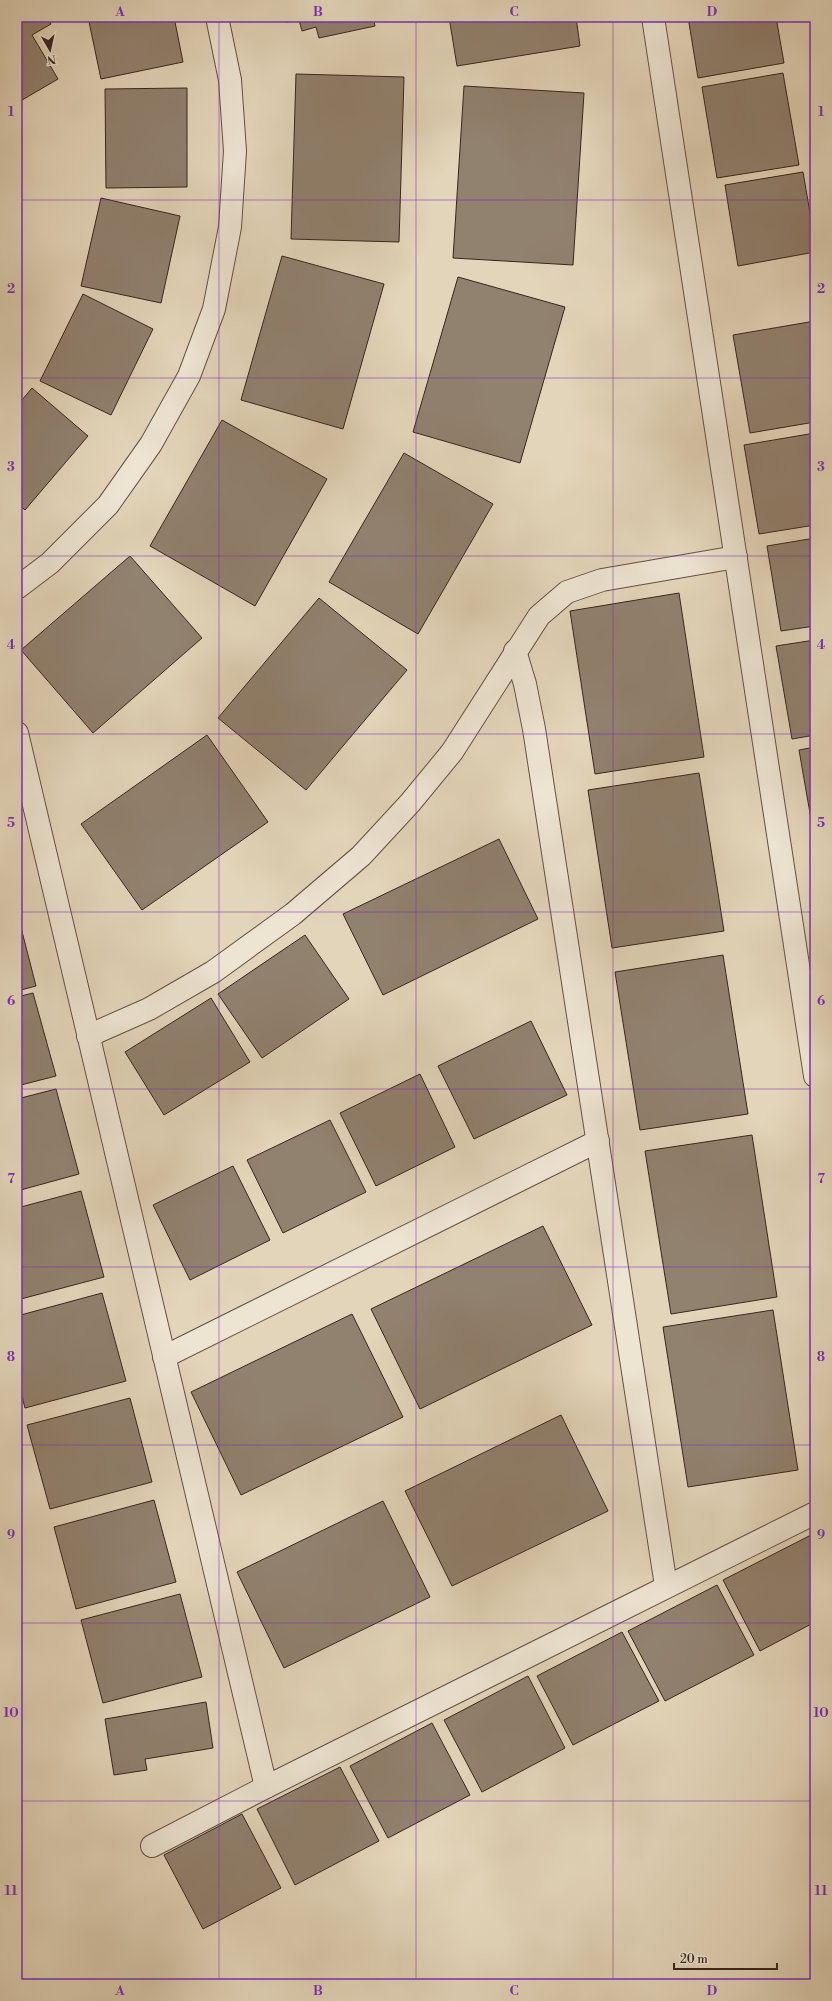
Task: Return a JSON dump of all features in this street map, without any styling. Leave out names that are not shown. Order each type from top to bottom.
[{"type":"street","points":[[17,588],[50,563],[108,506],[151,444],[189,376],[214,309],[230,227],[235,151],[230,80],[217,17]]},
{"type":"street","points":[[653,17],[815,1076]]},
{"type":"street","points":[[88,1036],[149,1009],[213,972],[293,914],[361,856],[410,803],[452,752],[538,616],[567,592],[602,580],[736,557]]},
{"type":"street","points":[[515,651],[525,684],[534,729],[666,1586]]},
{"type":"street","points":[[17,734],[266,1787]]},
{"type":"street","points":[[164,1357],[598,1141]]},
{"type":"street","points":[[152,1846],[666,1586],[815,1513]]},
{"type":"building","points":[[17,17],[47,17],[51,24],[32,35],[58,79],[17,103]]},
{"type":"building","points":[[88,17],[174,17],[183,62],[101,79]]},
{"type":"building","points":[[285,17],[373,17],[375,26],[319,38],[316,27],[302,31],[299,20],[286,22]]},
{"type":"building","points":[[449,17],[576,17],[580,46],[457,66]]},
{"type":"building","points":[[688,17],[776,17],[784,63],[698,78]]},
{"type":"building","points":[[783,73],[799,165],[717,178],[702,87]]},
{"type":"building","points":[[296,74],[404,77],[399,242],[291,239]]},
{"type":"building","points":[[464,86],[584,93],[573,265],[453,258]]},
{"type":"building","points":[[187,88],[187,187],[106,188],[105,89]]},
{"type":"building","points":[[803,172],[815,242],[815,252],[738,266],[725,185]]},
{"type":"building","points":[[101,198],[180,216],[161,303],[81,286]]},
{"type":"building","points":[[282,256],[384,284],[343,429],[241,400]]},
{"type":"building","points":[[458,277],[565,307],[520,463],[413,432]]},
{"type":"building","points":[[83,294],[153,329],[111,415],[40,381]]},
{"type":"building","points":[[815,321],[815,422],[750,433],[733,335]]},
{"type":"building","points":[[32,388],[88,436],[25,510],[17,503],[17,406]]},
{"type":"building","points":[[222,420],[327,479],[255,606],[150,546]]},
{"type":"building","points":[[815,433],[815,525],[759,534],[744,445]]},
{"type":"building","points":[[404,453],[493,504],[418,634],[329,582]]},
{"type":"building","points":[[815,538],[815,626],[781,631],[767,546]]},
{"type":"building","points":[[130,556],[202,638],[93,733],[21,650]]},
{"type":"building","points":[[679,593],[704,757],[595,774],[570,611]]},
{"type":"building","points":[[319,598],[407,670],[306,790],[218,718]]},
{"type":"building","points":[[815,640],[815,735],[792,739],[776,646]]},
{"type":"building","points":[[207,735],[268,822],[142,910],[81,824]]},
{"type":"building","points":[[815,747],[815,842],[799,750]]},
{"type":"building","points":[[699,773],[724,931],[612,948],[588,790]]},
{"type":"building","points":[[499,839],[538,919],[383,995],[343,914]]},
{"type":"building","points":[[17,912],[36,986],[17,991]]},
{"type":"building","points":[[305,935],[349,999],[262,1058],[218,994]]},
{"type":"building","points":[[723,955],[748,1114],[640,1130],[615,972]]},
{"type":"building","points":[[33,993],[56,1076],[17,1086],[17,997]]},
{"type":"building","points":[[211,998],[250,1062],[164,1115],[125,1052]]},
{"type":"building","points":[[531,1021],[567,1095],[474,1139],[438,1066]]},
{"type":"building","points":[[420,1074],[455,1147],[376,1186],[340,1113]]},
{"type":"building","points":[[56,1089],[79,1174],[17,1191],[17,1099]]},
{"type":"building","points":[[330,1120],[366,1192],[283,1233],[247,1160]]},
{"type":"building","points":[[752,1135],[777,1297],[671,1314],[645,1151]]},
{"type":"building","points":[[233,1166],[270,1240],[190,1280],[153,1205]]},
{"type":"building","points":[[81,1191],[104,1277],[17,1300],[17,1208]]},
{"type":"building","points":[[543,1226],[592,1325],[420,1409],[371,1309]]},
{"type":"building","points":[[102,1293],[126,1381],[25,1408],[17,1377],[17,1316]]},
{"type":"building","points":[[773,1310],[798,1470],[688,1487],[663,1327]]},
{"type":"building","points":[[352,1314],[403,1417],[241,1495],[191,1392]]},
{"type":"building","points":[[130,1398],[152,1482],[50,1509],[27,1425]]},
{"type":"building","points":[[561,1415],[608,1511],[452,1586],[405,1491]]},
{"type":"building","points":[[154,1500],[176,1582],[76,1609],[54,1527]]},
{"type":"building","points":[[383,1501],[430,1597],[284,1668],[237,1572]]},
{"type":"building","points":[[811,1535],[815,1543],[815,1622],[760,1651],[723,1580]]},
{"type":"building","points":[[717,1585],[754,1655],[665,1701],[628,1631]]},
{"type":"building","points":[[180,1594],[202,1677],[103,1703],[81,1620]]},
{"type":"building","points":[[622,1632],[659,1701],[573,1745],[537,1676]]},
{"type":"building","points":[[528,1676],[565,1748],[482,1792],[444,1720]]},
{"type":"building","points":[[206,1702],[213,1748],[145,1759],[147,1770],[114,1775],[105,1719]]},
{"type":"building","points":[[432,1723],[470,1795],[388,1838],[350,1766]]},
{"type":"building","points":[[340,1767],[379,1841],[295,1885],[257,1809]]},
{"type":"building","points":[[242,1814],[281,1888],[203,1929],[164,1855]]}]
